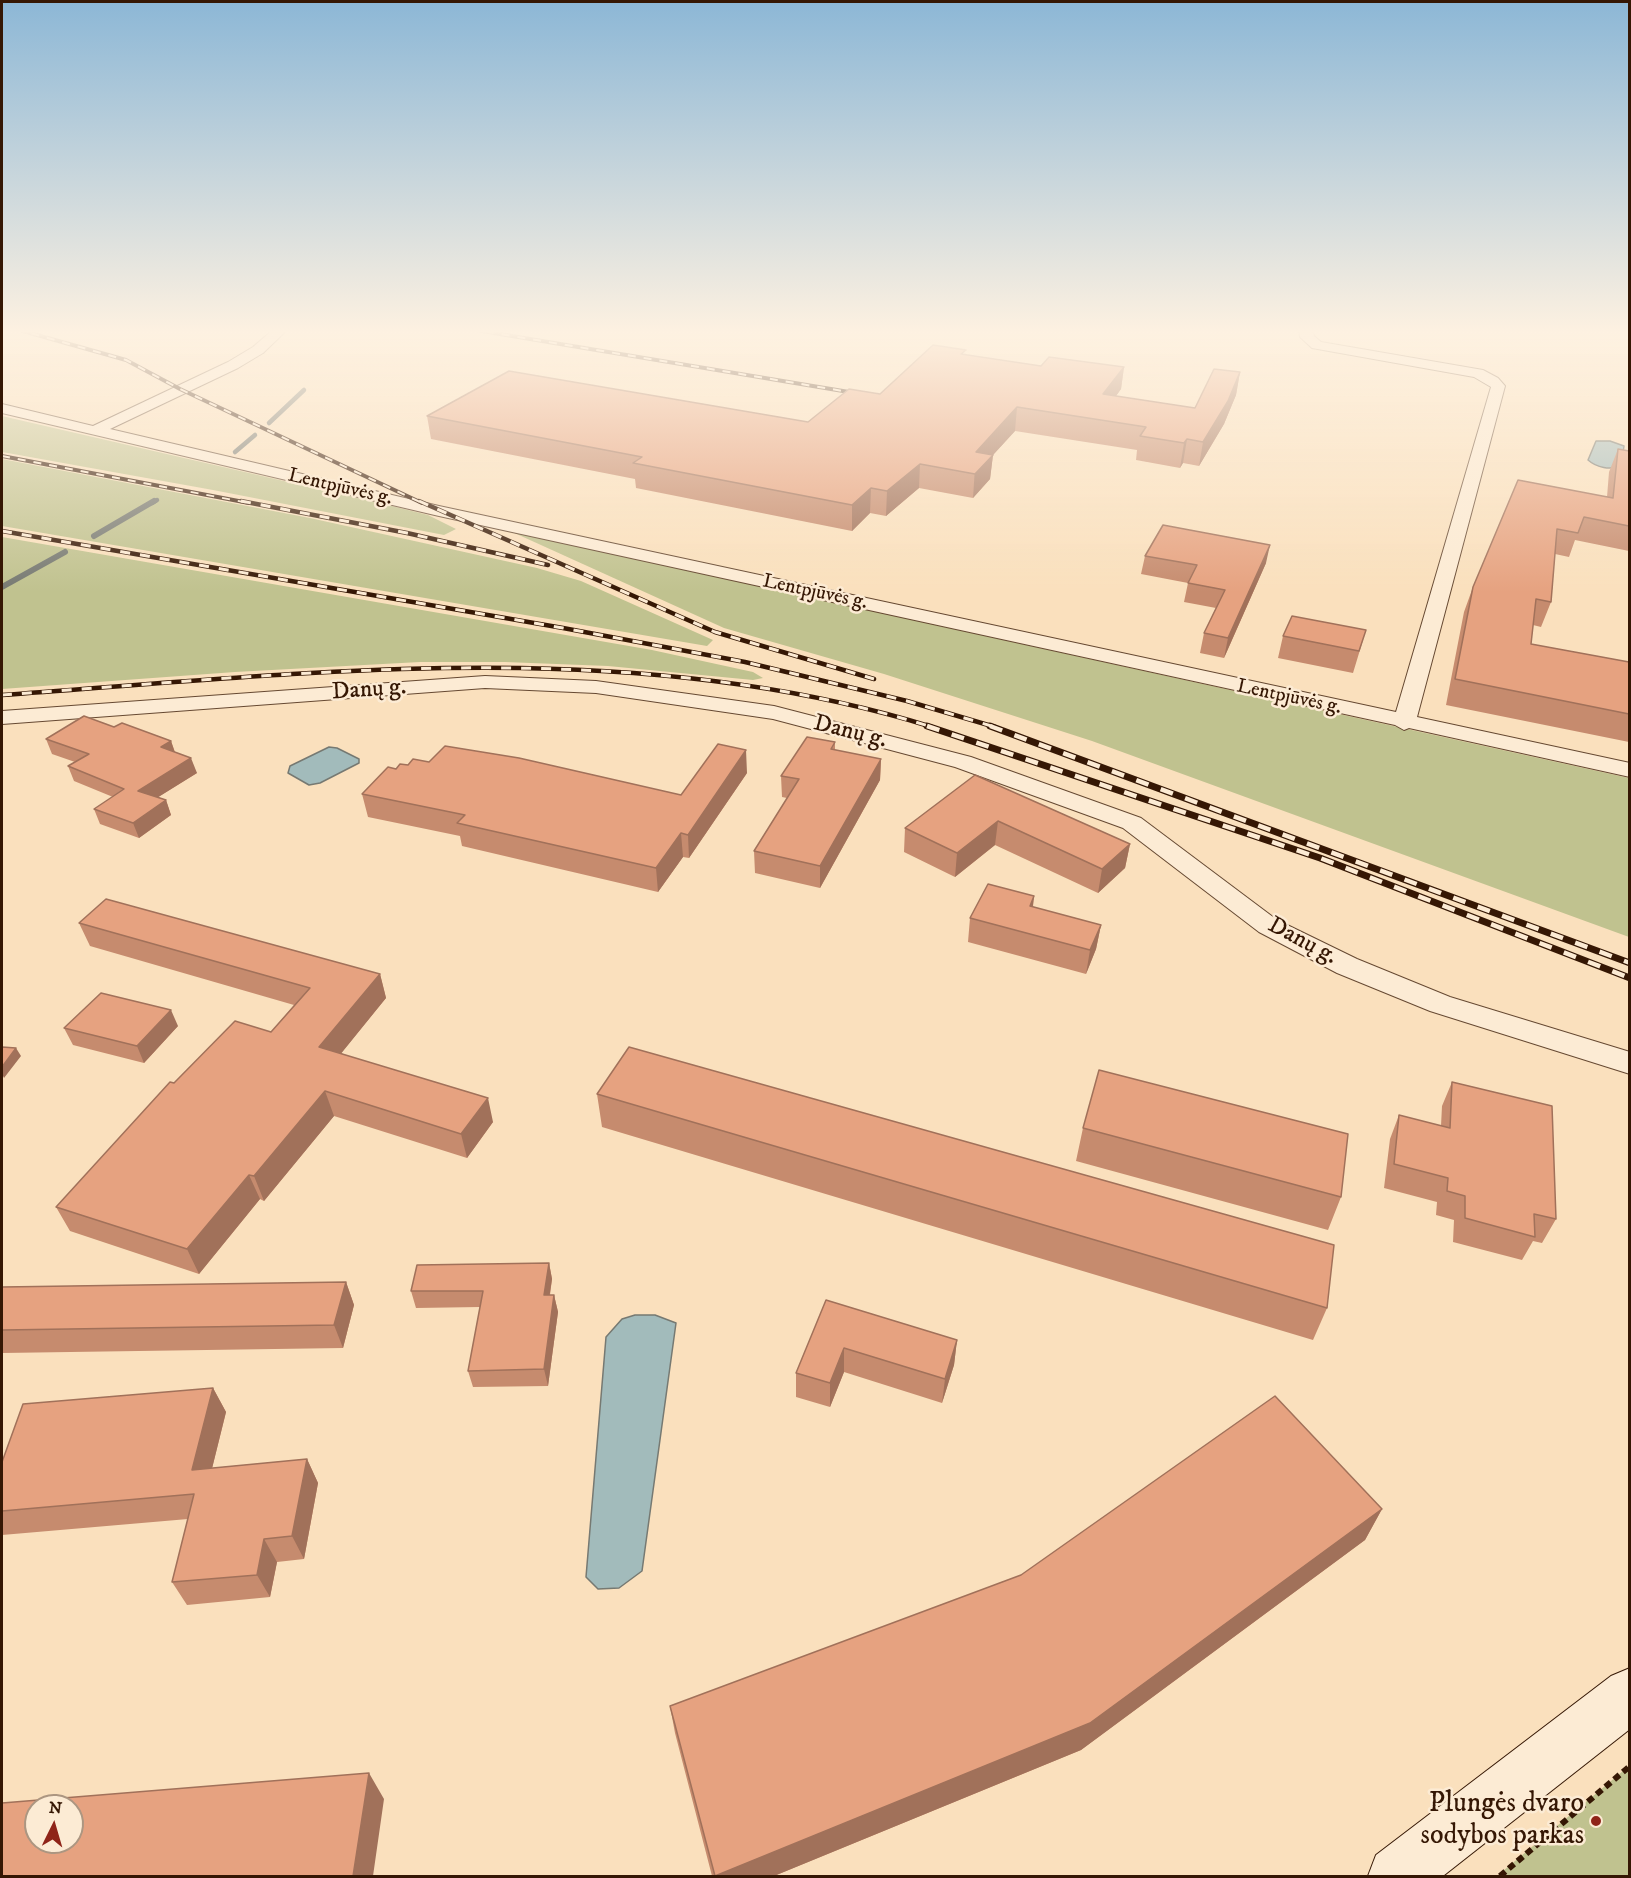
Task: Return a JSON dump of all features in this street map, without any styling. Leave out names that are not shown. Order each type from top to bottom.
[{"type":"main road","points":[[1397,1876],[1629,1695]]},
{"type":"street","name":"Lentpjūvės g.","points":[[34,417],[439,511],[1404,723],[1629,770]]},
{"type":"street","points":[[94,431],[124,417]]},
{"type":"street","points":[[1404,723],[1489,417]]},
{"type":"street","name":"Danų g.","points":[[2,718],[485,682],[596,687],[774,713],[963,762],[1132,823],[1268,926],[1347,966],[1440,1004],[1629,1063]]},
{"type":"path","points":[[1500,1876],[1629,1766]]},
{"type":"green space","points":[[2,417],[5,417],[388,505],[428,515],[456,529],[444,535],[2,452]]},
{"type":"green space","points":[[2,459],[310,518],[537,568],[581,581],[713,640],[707,646],[2,526]]},
{"type":"green space","points":[[510,531],[1629,778],[1629,937],[1092,741],[884,674],[724,628]]},
{"type":"green space","points":[[2,537],[652,650],[753,672],[763,678],[753,680],[608,666],[505,662],[420,662],[235,672],[2,689]]},
{"type":"green space","name":"Plungės dvaro sodybos parkas","points":[[1629,1766],[1629,1876],[1497,1876]]},
{"type":"water","points":[[1596,441],[1610,441],[1624,446],[1621,466],[1604,468],[1588,460]]},
{"type":"water","points":[[329,747],[337,748],[359,759],[359,763],[320,783],[309,785],[288,773],[290,766]]},
{"type":"water","points":[[635,1315],[655,1315],[676,1323],[642,1571],[619,1588],[598,1589],[586,1577],[606,1337],[622,1319]]},
{"type":"building","points":[[430,417],[777,417],[808,422],[815,417],[1008,417],[976,452],[993,455],[975,474],[920,464],[887,491],[871,488],[852,505],[633,463],[642,457]]},
{"type":"building","points":[[1079,417],[1218,417],[1203,442],[1187,439],[1184,443],[1140,436],[1146,427]]},
{"type":"building","points":[[1618,449],[1629,451],[1629,526],[1584,517],[1578,533],[1557,529],[1551,602],[1536,599],[1531,644],[1629,662],[1629,714],[1455,679],[1473,587],[1518,480],[1613,498]]},
{"type":"building","points":[[1163,525],[1270,545],[1228,638],[1204,633],[1225,590],[1188,583],[1197,565],[1145,556]]},
{"type":"building","points":[[1292,616],[1366,630],[1359,651],[1283,636]]},
{"type":"building","points":[[84,716],[114,727],[122,723],[171,741],[161,747],[191,758],[138,791],[166,800],[133,823],[94,809],[124,789],[68,766],[89,754],[46,739]]},
{"type":"building","points":[[807,737],[835,742],[831,749],[881,759],[820,866],[754,851],[799,779],[781,776]]},
{"type":"building","points":[[718,744],[746,750],[688,835],[681,833],[656,868],[457,823],[465,815],[362,794],[388,767],[396,769],[400,764],[408,765],[413,759],[429,762],[445,746],[519,758],[681,795]]},
{"type":"building","points":[[975,775],[1130,844],[1102,869],[998,821],[957,853],[905,828]]},
{"type":"building","points":[[988,884],[1034,896],[1030,906],[1101,925],[1090,950],[970,918]]},
{"type":"building","points":[[106,899],[380,974],[319,1047],[488,1098],[461,1134],[325,1091],[254,1176],[249,1175],[187,1249],[56,1207],[170,1082],[174,1083],[235,1021],[271,1032],[310,988],[79,923]]},
{"type":"building","points":[[101,993],[171,1010],[137,1046],[64,1028]]},
{"type":"building","points":[[2,1047],[16,1048],[2,1067]]},
{"type":"building","points":[[629,1047],[1334,1245],[1327,1308],[597,1094]]},
{"type":"building","points":[[1099,1070],[1348,1134],[1341,1197],[1083,1128]]},
{"type":"building","points":[[1452,1082],[1552,1106],[1556,1219],[1534,1214],[1535,1237],[1465,1218],[1465,1196],[1447,1191],[1448,1178],[1394,1164],[1399,1115],[1450,1128]]},
{"type":"building","points":[[549,1263],[544,1295],[554,1295],[544,1369],[468,1371],[483,1291],[411,1291],[417,1265]]},
{"type":"building","points":[[346,1282],[334,1325],[2,1330],[2,1287]]},
{"type":"building","points":[[826,1300],[957,1340],[945,1379],[844,1348],[830,1383],[796,1373]]},
{"type":"building","points":[[213,1388],[192,1470],[307,1459],[292,1536],[264,1539],[257,1575],[172,1582],[194,1494],[2,1511],[2,1462],[23,1404]]},
{"type":"building","points":[[1275,1396],[1382,1509],[1090,1723],[715,1876],[670,1706],[1021,1575]]},
{"type":"building","points":[[369,1773],[353,1876],[2,1876],[2,1803],[24,1801],[24,1854],[84,1854],[84,1796]]},
{"type":"waterway","points":[[269,423],[276,417]]},
{"type":"waterway","points":[[235,452],[255,435]]},
{"type":"waterway","points":[[152,503],[157,500]]},
{"type":"waterway","points":[[94,536],[154,501]]},
{"type":"waterway","points":[[2,587],[65,552]]},
{"type":"railway","points":[[239,417],[422,503]]},
{"type":"railway","points":[[2,456],[249,503]]},
{"type":"railway","points":[[241,501],[407,533],[548,565]]},
{"type":"railway","points":[[419,501],[715,632],[874,679]]},
{"type":"railway","points":[[2,531],[563,628],[745,662],[907,701],[995,727]]},
{"type":"railway","points":[[2,695],[352,671],[470,668],[587,670],[703,680],[818,698],[932,727]]},
{"type":"railway","points":[[927,726],[1320,858],[1630,978]]},
{"type":"railway","points":[[990,726],[1630,963]]},
{"type":"place","name":"Plungės dvaro sodybos parkas","points":[[1596,1821]]}]
